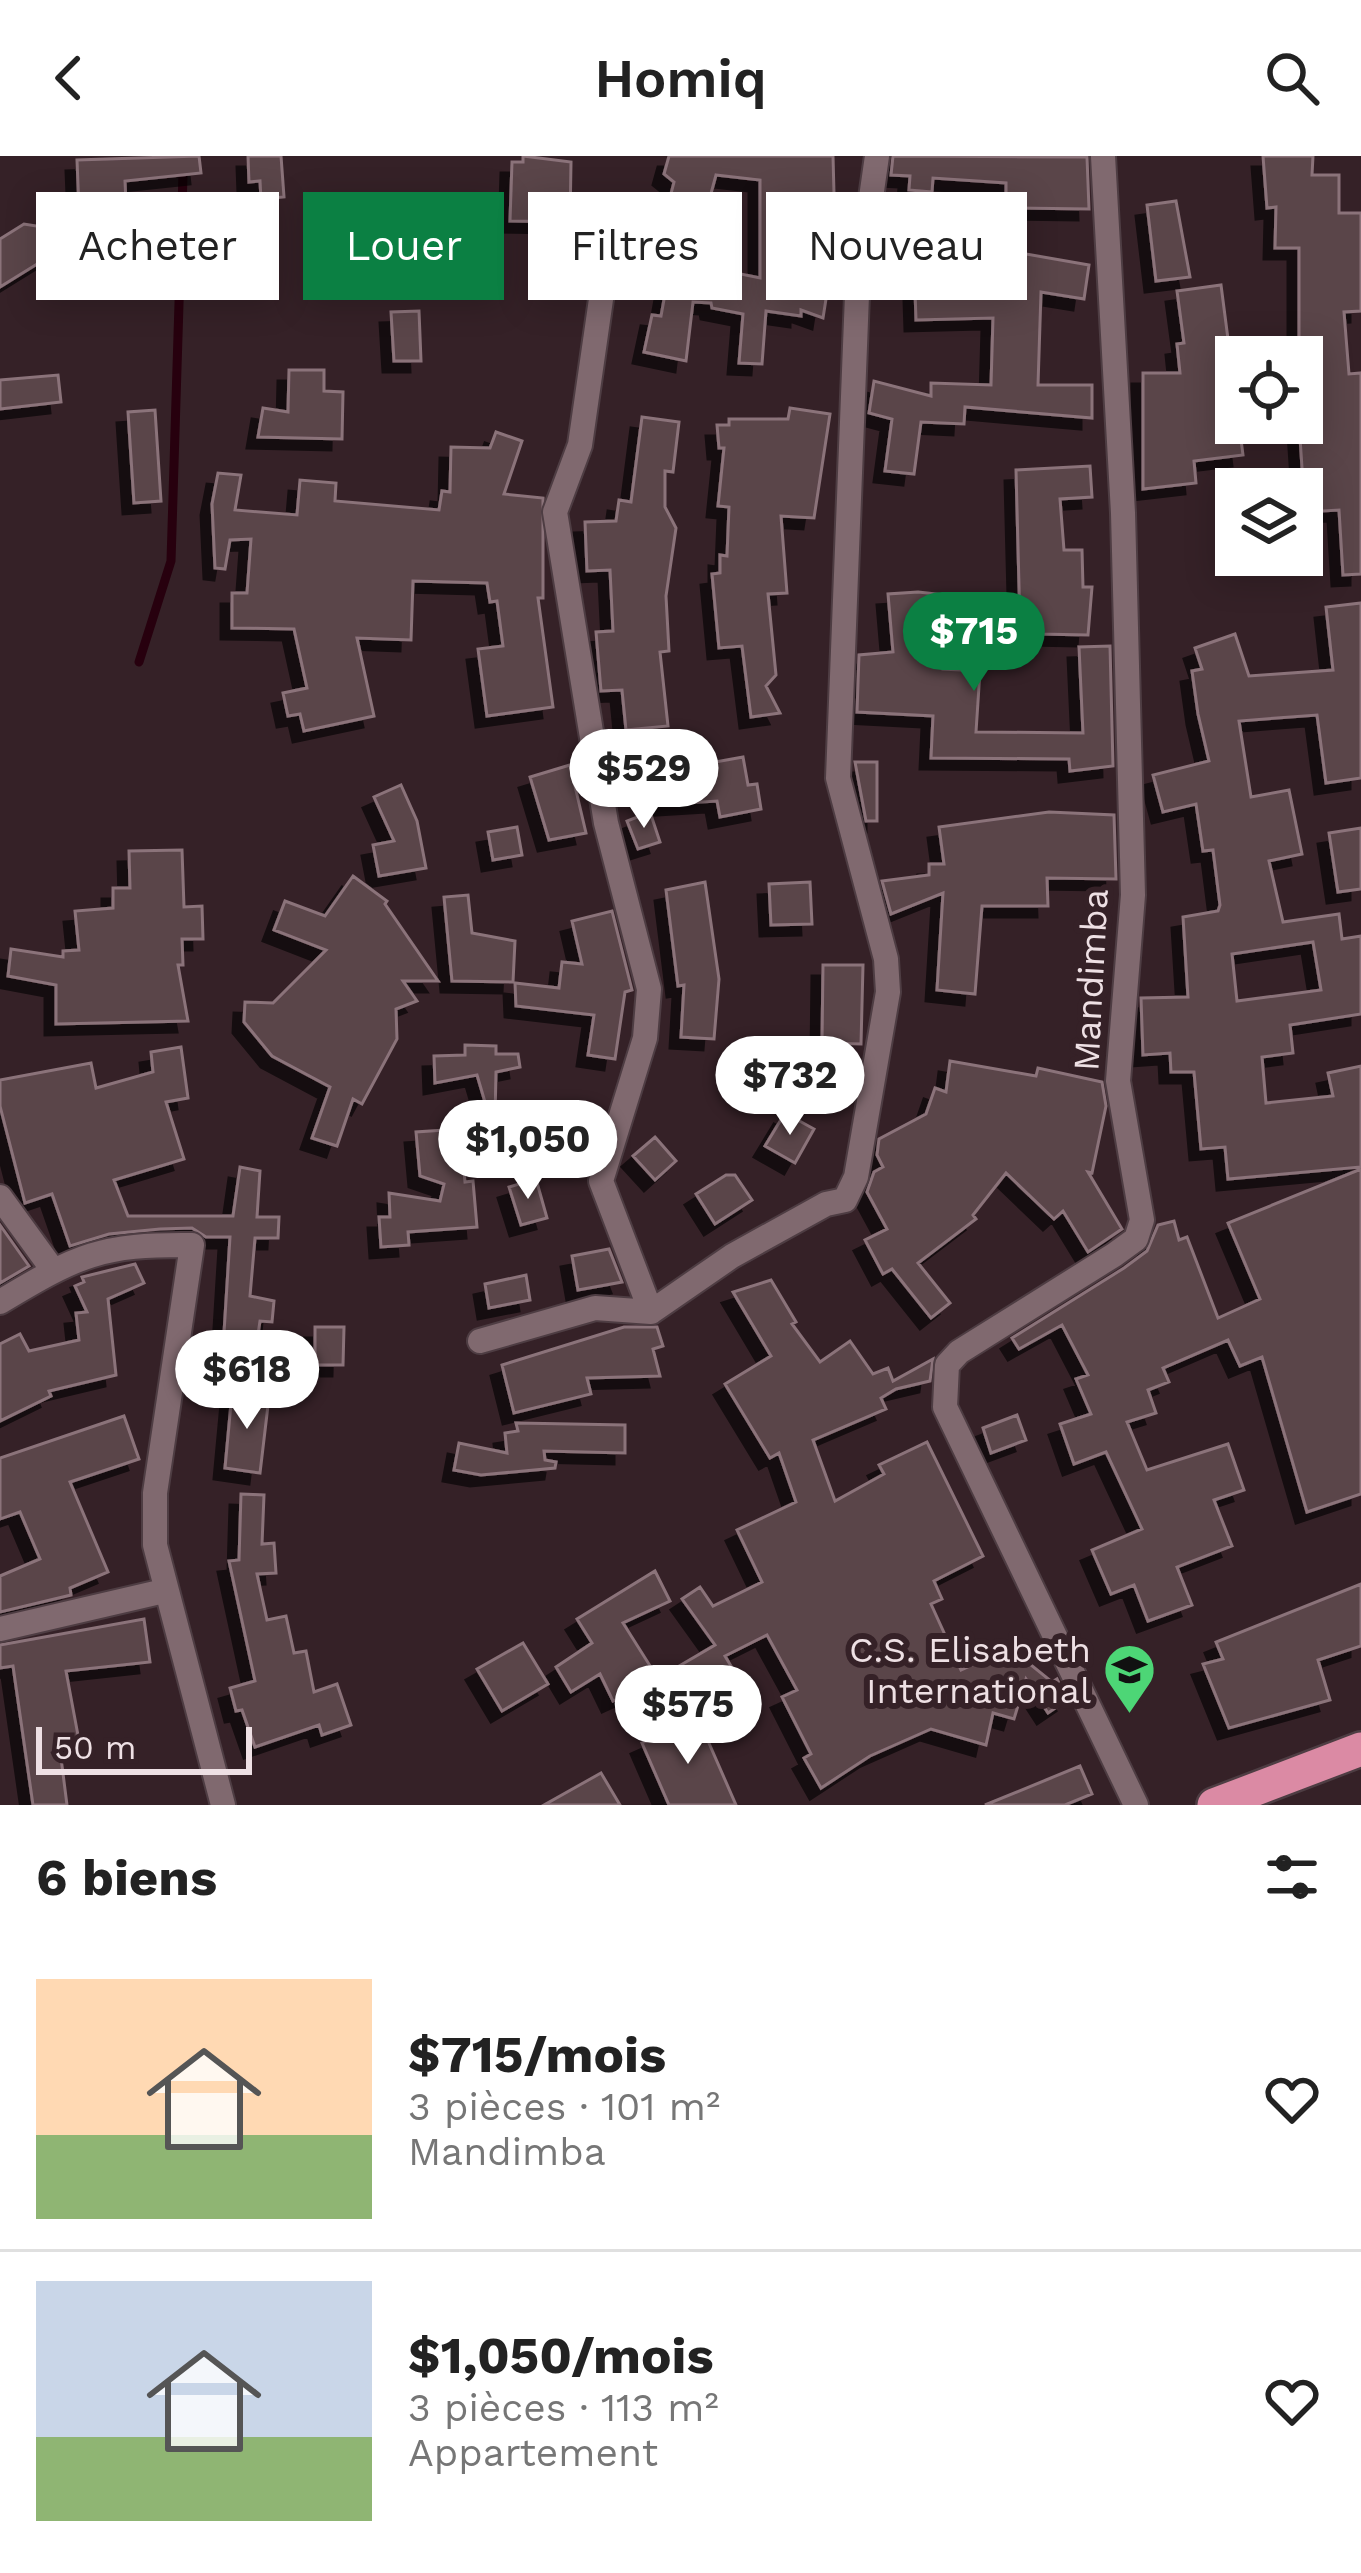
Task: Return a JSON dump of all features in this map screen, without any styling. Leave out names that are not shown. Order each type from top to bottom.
[{"type":"highway","points":[[1214,1805],[1361,1749]]},
{"type":"street","points":[[480,1341],[595,1308],[651,1312],[721,1262],[826,1204],[844,1200],[856,1177],[888,992],[886,959],[838,778],[857,295],[877,156]]},
{"type":"street","name":"Mandimba","points":[[1103,156],[1123,513],[1133,895],[1118,1081],[1142,1220],[1136,1239],[1125,1247],[959,1352],[947,1365],[945,1407],[1136,1805]]},
{"type":"street","points":[[601,300],[580,445],[555,512],[606,823],[649,988],[644,1038],[601,1181],[651,1312]]},
{"type":"street","points":[[0,1197],[53,1270]]},
{"type":"street","points":[[0,1302],[53,1270],[122,1245],[192,1246],[155,1493],[155,1545],[223,1805]]},
{"type":"street","points":[[0,1629],[164,1591]]},
{"type":"building","points":[[199,156],[201,173],[125,181],[125,192],[78,192],[77,160]]},
{"type":"building","points":[[248,156],[281,156],[284,197],[279,197],[279,192],[261,192],[260,181],[249,182]]},
{"type":"building","points":[[523,156],[571,162],[570,192],[528,192],[528,221],[510,221],[512,162],[523,162]]},
{"type":"building","points":[[669,156],[833,156],[834,192],[766,192],[766,300],[826,300],[823,318],[801,310],[801,316],[766,311],[762,364],[739,363],[743,314],[712,308],[711,303],[693,302],[686,361],[644,352],[652,315],[661,316],[664,300],[742,300],[742,274],[760,278],[760,180],[716,175],[711,192],[671,192],[674,182],[664,174]]},
{"type":"building","points":[[893,156],[1087,157],[1089,209],[1027,208],[1027,192],[1006,192],[1006,183],[933,178],[932,192],[909,190],[910,176],[891,175]]},
{"type":"building","points":[[1263,156],[1313,156],[1312,175],[1339,175],[1339,213],[1361,213],[1361,311],[1344,312],[1349,374],[1361,373],[1361,574],[1343,575],[1339,510],[1323,511],[1323,468],[1302,468],[1300,444],[1323,444],[1323,336],[1299,336],[1299,248],[1275,248],[1276,207],[1267,208]]},
{"type":"building","points":[[1176,201],[1190,277],[1156,281],[1147,205]]},
{"type":"building","points":[[24,224],[36,226],[36,265],[0,287],[0,239]]},
{"type":"building","points":[[1027,254],[1089,265],[1084,299],[1041,292],[1038,385],[1092,385],[1092,418],[965,407],[964,424],[921,422],[914,474],[885,471],[892,419],[869,413],[874,381],[931,396],[931,383],[991,385],[993,318],[916,320],[915,300],[1027,300]]},
{"type":"building","points":[[1221,285],[1228,336],[1215,336],[1215,444],[1242,444],[1243,455],[1194,461],[1196,483],[1143,489],[1143,373],[1180,373],[1177,344],[1184,343],[1177,291]]},
{"type":"building","points":[[419,311],[421,361],[394,361],[391,312]]},
{"type":"building","points":[[289,370],[324,370],[324,391],[343,392],[342,439],[258,437],[263,408],[288,412]]},
{"type":"building","points":[[58,375],[61,402],[0,409],[0,380]]},
{"type":"building","points":[[790,408],[830,414],[814,518],[781,516],[787,593],[768,594],[776,675],[766,686],[780,713],[751,717],[742,646],[719,648],[712,574],[720,573],[720,555],[727,556],[729,507],[718,506],[724,448],[719,448],[717,425],[729,425],[729,419],[788,419]]},
{"type":"building","points":[[155,410],[161,501],[134,503],[128,412]]},
{"type":"building","points":[[642,417],[679,422],[673,472],[665,471],[665,507],[676,528],[666,596],[669,651],[660,652],[668,726],[626,730],[622,690],[601,691],[596,632],[613,631],[610,570],[587,571],[585,522],[616,521],[619,500],[631,502]]},
{"type":"building","points":[[496,432],[522,441],[504,494],[543,498],[543,598],[538,598],[553,707],[487,716],[478,649],[503,646],[497,601],[490,602],[487,583],[413,581],[411,640],[357,638],[374,716],[304,731],[300,714],[288,716],[283,693],[307,688],[294,629],[232,628],[232,593],[247,593],[251,539],[230,540],[225,569],[215,568],[212,504],[218,473],[241,475],[235,510],[297,515],[300,480],[336,483],[335,501],[439,510],[442,491],[450,492],[451,447],[490,448]]},
{"type":"building","points":[[1090,466],[1092,497],[1060,499],[1064,550],[1082,550],[1083,587],[1092,587],[1088,635],[1039,634],[1039,624],[1020,624],[1016,470]]},
{"type":"building","points":[[888,594],[946,595],[943,669],[980,671],[976,732],[1083,733],[1079,647],[1110,646],[1113,766],[1070,771],[1069,759],[931,758],[933,716],[857,712],[859,655],[893,652]]},
{"type":"building","points":[[1361,603],[1361,778],[1326,783],[1317,715],[1239,721],[1251,797],[1289,790],[1302,854],[1269,861],[1283,922],[1339,914],[1342,939],[1361,936],[1361,1014],[1290,1025],[1293,1053],[1262,1057],[1266,1103],[1333,1096],[1328,1073],[1361,1066],[1361,1167],[1228,1179],[1225,1147],[1201,1149],[1194,1072],[1171,1072],[1170,1053],[1143,1055],[1141,998],[1188,997],[1183,917],[1218,911],[1220,905],[1213,850],[1203,851],[1196,804],[1163,812],[1153,775],[1209,761],[1192,671],[1202,669],[1195,648],[1235,634],[1249,676],[1333,670],[1326,607]],"holes":[[[1313,942],[1321,990],[1237,1001],[1232,954]]]},
{"type":"building","points":[[743,757],[748,785],[757,784],[761,809],[720,817],[717,801],[654,805],[652,773],[712,770],[710,763]]},
{"type":"building","points":[[855,762],[877,762],[877,821],[866,821]]},
{"type":"building","points":[[570,765],[586,833],[549,840],[530,777]]},
{"type":"building","points":[[401,785],[417,821],[426,868],[379,876],[373,845],[394,841],[374,797]]},
{"type":"building","points":[[650,812],[660,842],[638,849],[627,821]]},
{"type":"building","points":[[1049,812],[1114,815],[1116,879],[1047,878],[1048,906],[982,906],[975,994],[937,990],[943,893],[891,914],[882,881],[929,875],[929,864],[944,864],[939,827]]},
{"type":"building","points":[[517,827],[522,855],[493,860],[488,832]]},
{"type":"building","points":[[1361,828],[1361,889],[1338,892],[1329,833]]},
{"type":"building","points":[[182,850],[184,907],[202,906],[203,939],[182,939],[183,965],[178,965],[188,1021],[56,1024],[56,985],[8,976],[11,949],[63,957],[63,951],[79,950],[75,911],[113,908],[113,888],[130,888],[129,851]]},
{"type":"building","points":[[353,876],[387,901],[438,981],[403,981],[417,1001],[396,1009],[397,1039],[362,1104],[353,1099],[337,1146],[312,1138],[330,1087],[272,1056],[244,1022],[245,1002],[273,1003],[326,950],[274,930],[285,901],[325,916]]},
{"type":"building","points":[[705,882],[719,979],[714,1039],[681,1037],[684,985],[678,986],[666,890]]},
{"type":"building","points":[[810,882],[812,924],[771,925],[769,884]]},
{"type":"building","points":[[468,895],[472,933],[515,941],[513,982],[452,981],[444,897]]},
{"type":"building","points":[[612,911],[632,990],[625,992],[615,1059],[588,1055],[594,1015],[516,1006],[515,983],[559,988],[562,962],[582,964],[572,921]]},
{"type":"building","points":[[823,965],[863,965],[861,1044],[822,1043]]},
{"type":"building","points":[[465,1045],[496,1046],[496,1054],[518,1054],[520,1067],[496,1072],[495,1118],[490,1119],[477,1075],[435,1083],[434,1056],[465,1055]]},
{"type":"building","points":[[181,1047],[188,1098],[166,1102],[184,1159],[114,1180],[128,1216],[233,1216],[240,1167],[260,1171],[257,1217],[279,1217],[278,1238],[255,1238],[250,1296],[274,1301],[272,1322],[260,1321],[257,1341],[223,1349],[230,1237],[206,1237],[192,1228],[160,1229],[109,1234],[70,1246],[52,1194],[25,1203],[0,1106],[0,1080],[91,1063],[96,1088],[153,1072],[151,1052]]},
{"type":"building","points":[[950,1061],[1036,1076],[1038,1068],[1102,1082],[1106,1106],[1092,1173],[1088,1172],[1122,1229],[1088,1252],[1063,1211],[1054,1219],[1006,1173],[973,1215],[976,1219],[918,1263],[950,1303],[931,1318],[892,1269],[883,1274],[865,1240],[887,1229],[867,1192],[874,1172],[883,1167],[877,1155],[879,1139],[926,1114],[935,1088],[946,1092]]},
{"type":"building","points":[[785,1113],[814,1129],[795,1163],[765,1146]]},
{"type":"building","points":[[460,1129],[465,1182],[473,1181],[477,1227],[408,1232],[409,1245],[381,1247],[379,1217],[390,1217],[389,1193],[440,1201],[444,1184],[420,1176],[416,1132]]},
{"type":"building","points":[[655,1137],[676,1161],[655,1180],[633,1156]]},
{"type":"building","points":[[1361,1169],[1361,1494],[1307,1512],[1262,1357],[1240,1366],[1228,1340],[1163,1368],[1169,1382],[1148,1390],[1156,1413],[1127,1422],[1147,1470],[1228,1444],[1244,1490],[1214,1500],[1232,1546],[1177,1567],[1192,1605],[1148,1621],[1134,1585],[1111,1594],[1092,1550],[1142,1529],[1106,1452],[1074,1464],[1060,1424],[1091,1414],[1076,1379],[1088,1375],[1062,1325],[1019,1349],[1012,1338],[1124,1268],[1147,1251],[1158,1225],[1174,1221],[1179,1240],[1187,1237],[1218,1318],[1260,1299],[1228,1223]]},
{"type":"building","points":[[726,1175],[735,1175],[752,1200],[715,1224],[696,1194]]},
{"type":"building","points":[[536,1179],[547,1218],[521,1225],[509,1187]]},
{"type":"building","points":[[0,1225],[29,1266],[0,1283]]},
{"type":"building","points":[[609,1249],[622,1282],[578,1290],[572,1256]]},
{"type":"building","points":[[135,1264],[144,1283],[108,1299],[116,1375],[49,1391],[51,1396],[0,1421],[0,1344],[20,1334],[29,1351],[79,1340],[76,1313],[87,1312],[75,1286],[84,1282],[82,1277]]},
{"type":"building","points":[[526,1275],[530,1300],[489,1308],[485,1284]]},
{"type":"building","points":[[771,1280],[796,1322],[792,1324],[820,1362],[850,1341],[873,1374],[888,1368],[893,1381],[933,1359],[930,1381],[896,1389],[881,1398],[886,1409],[813,1440],[835,1501],[884,1474],[879,1465],[927,1442],[983,1556],[934,1581],[942,1599],[931,1604],[961,1670],[1010,1648],[1052,1682],[1057,1679],[1067,1700],[1048,1713],[1026,1679],[1014,1719],[993,1713],[986,1745],[931,1729],[870,1756],[821,1788],[804,1758],[811,1754],[782,1697],[797,1690],[767,1635],[725,1656],[740,1681],[684,1714],[662,1676],[715,1645],[682,1599],[700,1587],[713,1606],[762,1582],[737,1530],[796,1502],[779,1453],[770,1458],[725,1384],[771,1356],[733,1292]]},
{"type":"building","points":[[315,1327],[344,1327],[343,1365],[315,1365]]},
{"type":"building","points":[[624,1327],[657,1327],[663,1346],[653,1349],[660,1376],[587,1378],[591,1394],[514,1413],[502,1365]]},
{"type":"building","points":[[232,1393],[269,1397],[260,1473],[225,1468]]},
{"type":"building","points":[[1017,1415],[1026,1440],[991,1453],[983,1428]]},
{"type":"building","points":[[124,1416],[139,1459],[70,1482],[108,1572],[70,1588],[71,1595],[0,1612],[0,1576],[40,1559],[20,1512],[0,1519],[0,1458]]},
{"type":"building","points":[[516,1423],[625,1425],[625,1453],[544,1451],[545,1460],[556,1462],[555,1468],[481,1475],[454,1470],[459,1443],[507,1453],[505,1433],[518,1431]]},
{"type":"building","points":[[241,1494],[264,1495],[262,1544],[274,1543],[276,1573],[257,1574],[267,1620],[286,1616],[294,1653],[306,1651],[314,1692],[337,1684],[351,1725],[322,1735],[319,1725],[255,1747],[242,1710],[236,1711],[230,1688],[255,1681],[229,1561],[239,1560]]},
{"type":"building","points":[[655,1571],[670,1601],[623,1623],[659,1680],[613,1701],[600,1674],[571,1692],[556,1667],[592,1643],[577,1619]]},
{"type":"building","points":[[1361,1584],[1361,1646],[1318,1660],[1330,1700],[1229,1728],[1203,1664],[1223,1659],[1216,1642]]},
{"type":"building","points":[[144,1619],[150,1662],[66,1671],[80,1746],[60,1750],[67,1805],[33,1805],[13,1666],[0,1668],[0,1645]]},
{"type":"building","points":[[523,1643],[548,1684],[502,1711],[477,1669]]},
{"type":"building","points":[[698,1718],[736,1805],[669,1805],[642,1743]]},
{"type":"building","points":[[1080,1766],[1092,1794],[1065,1805],[985,1805]]},
{"type":"building","points":[[601,1773],[620,1805],[544,1805]]},
{"type":"waterway","points":[[139,662],[171,561],[183,175],[178,156]]},
{"type":"place","name":"C.S. Elisabeth International","points":[[1130,1716]]}]
